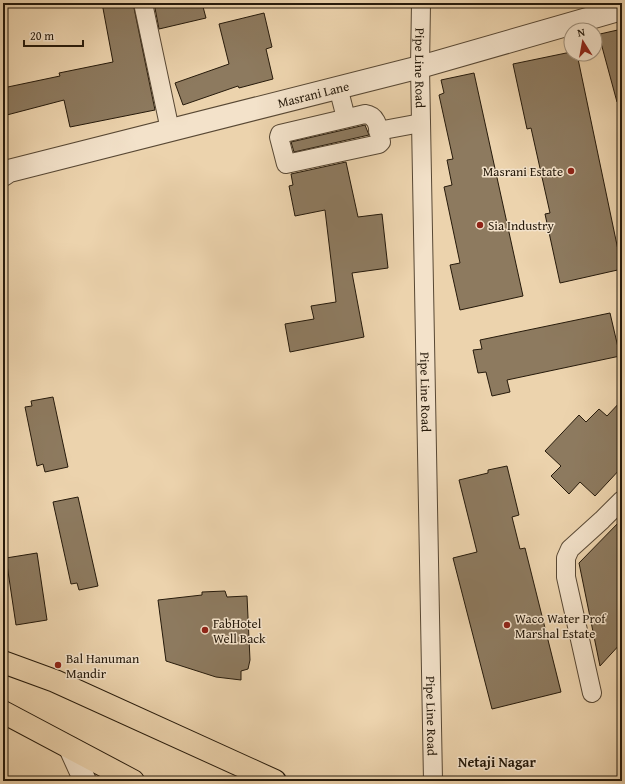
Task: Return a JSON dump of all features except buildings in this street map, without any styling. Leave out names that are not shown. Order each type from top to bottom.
[{"type":"highway","points":[[3,662],[55,681],[275,781]]},
{"type":"highway","points":[[3,712],[133,781]]},
{"type":"street","points":[[143,3],[170,130]]},
{"type":"street","name":"Pipe Line Road","points":[[421,3],[420,66],[433,781]]},
{"type":"street","name":"Masrani Lane","points":[[3,175],[9,171],[338,88],[622,9]]},
{"type":"street","points":[[338,88],[346,118]]},
{"type":"street","points":[[365,114],[370,115],[374,118],[381,142],[379,144],[286,164],[279,137],[280,134],[346,118],[365,114]]},
{"type":"street","points":[[378,132],[421,123]]},
{"type":"street","points":[[592,693],[566,577],[566,558],[570,549],[622,500]]},
{"type":"street","points":[[70,748],[84,781]]},
{"type":"place","name":"Masrani Estate","points":[[571,171]]},
{"type":"place","name":"Sia Industry","points":[[480,225]]},
{"type":"place","name":"Waco Water Prof Marshal Estate","points":[[507,625]]},
{"type":"place","name":"FabHotel Well Back","points":[[205,630]]},
{"type":"place","name":"Bal Hanuman Mandir","points":[[58,665]]},
{"type":"district","name":"Netaji Nagar","points":[[497,762]]}]
